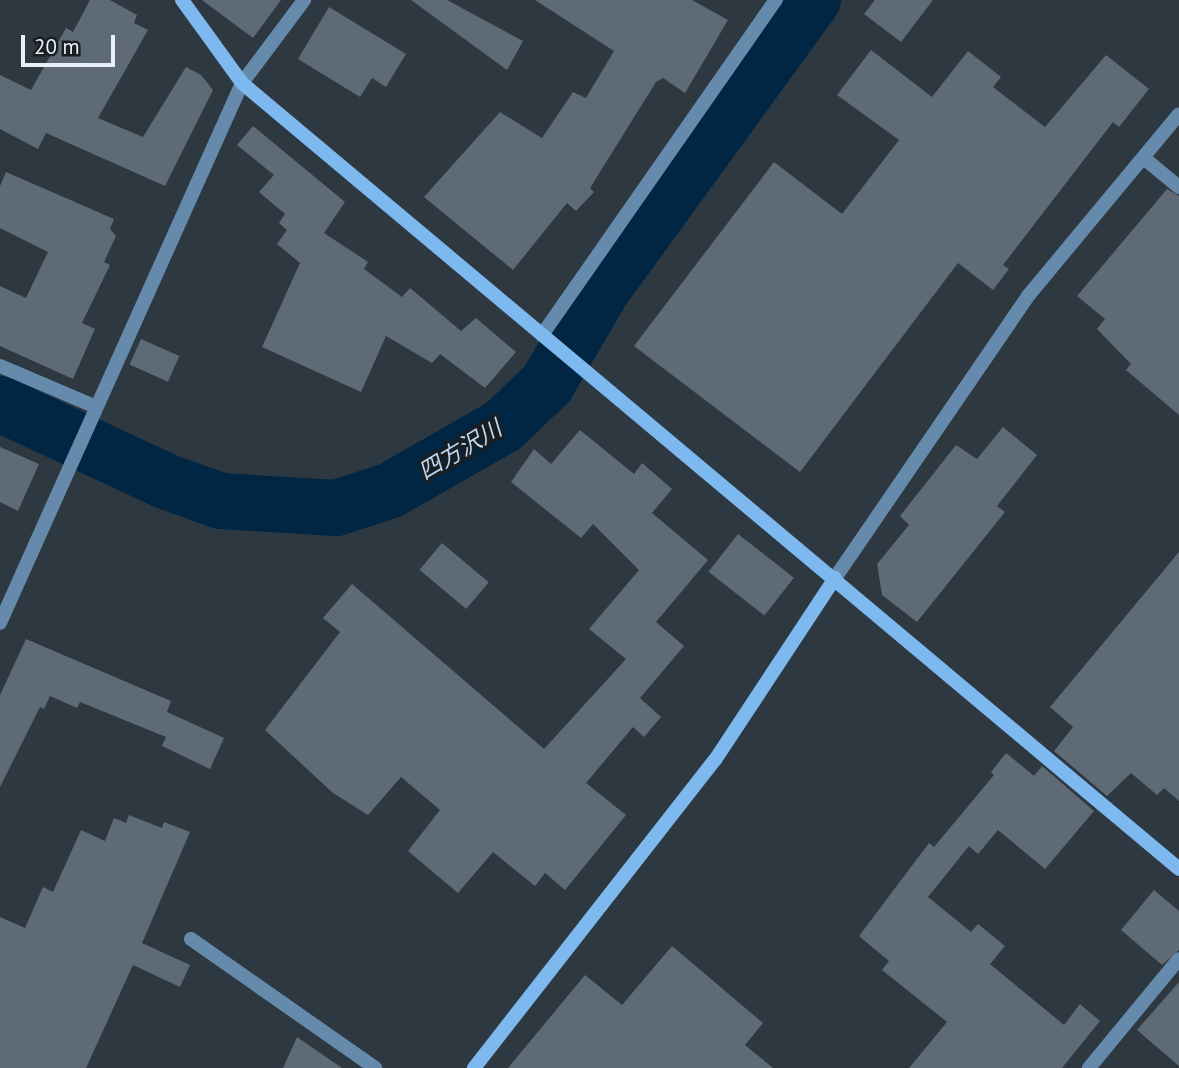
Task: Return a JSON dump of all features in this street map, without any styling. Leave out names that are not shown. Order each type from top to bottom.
[{"type":"street","points":[[182,0],[242,83],[1179,869]]},
{"type":"street","points":[[0,623],[242,83],[304,0]]},
{"type":"street","points":[[542,335],[776,0]]},
{"type":"street","points":[[474,1068],[715,760],[1027,296],[1145,159],[1179,114]]},
{"type":"street","points":[[1145,159],[1179,187]]},
{"type":"street","points":[[0,366],[96,407]]},
{"type":"street","points":[[191,939],[375,1068]]},
{"type":"street","points":[[1089,1068],[1179,959]]},
{"type":"building","points":[[90,0],[110,0],[137,15],[134,23],[148,30],[98,118],[143,137],[186,67],[201,75],[213,90],[165,186],[46,133],[38,149],[0,129],[0,75],[31,90],[66,28],[73,32]]},
{"type":"building","points":[[202,0],[281,0],[253,38]]},
{"type":"building","points":[[411,0],[447,0],[523,41],[507,70]]},
{"type":"building","points":[[535,0],[692,0],[728,20],[685,93],[663,78],[656,82],[590,188],[594,192],[576,211],[567,203],[513,270],[424,197],[500,112],[542,138],[573,92],[586,98],[614,51]]},
{"type":"building","points":[[875,0],[933,0],[901,42],[864,14]]},
{"type":"building","points":[[329,7],[406,54],[386,87],[372,78],[360,97],[298,59]]},
{"type":"building","points":[[871,50],[932,97],[968,51],[1001,77],[993,87],[1045,127],[1106,55],[1149,89],[1119,127],[1113,122],[1003,265],[1009,269],[993,290],[958,263],[800,472],[634,346],[774,162],[842,214],[899,140],[837,95]]},
{"type":"building","points":[[253,126],[345,202],[324,233],[368,262],[364,269],[402,297],[410,288],[461,331],[476,318],[516,352],[485,388],[440,354],[432,363],[386,336],[361,392],[262,347],[300,263],[277,244],[287,230],[279,223],[285,214],[259,192],[274,175],[237,145]]},
{"type":"building","points":[[6,172],[114,219],[110,229],[116,236],[104,262],[110,265],[82,323],[95,329],[73,379],[0,346],[0,286],[26,298],[48,252],[0,228],[0,186]]},
{"type":"building","points":[[1167,189],[1179,196],[1179,415],[1126,370],[1131,364],[1097,329],[1105,319],[1077,296]]},
{"type":"building","points":[[141,339],[179,356],[168,382],[130,365]]},
{"type":"building","points":[[1003,427],[1037,455],[997,506],[1005,512],[917,622],[882,595],[877,564],[909,525],[900,516],[956,445],[977,459]]},
{"type":"building","points":[[580,430],[634,474],[642,463],[672,489],[652,513],[708,560],[656,622],[684,646],[640,698],[661,717],[644,737],[633,727],[586,783],[626,815],[565,890],[545,873],[535,886],[493,852],[458,893],[408,851],[440,810],[401,777],[368,815],[333,793],[265,730],[340,632],[323,618],[352,584],[544,749],[626,659],[589,629],[639,570],[593,524],[581,538],[511,482],[534,449],[551,464]]},
{"type":"building","points":[[0,447],[39,464],[18,511],[0,502]]},
{"type":"building","points":[[738,534],[794,578],[764,616],[708,572]]},
{"type":"building","points":[[442,543],[489,582],[466,609],[420,570]]},
{"type":"building","points":[[1179,552],[1179,801],[1164,788],[1157,795],[1131,773],[1107,796],[1054,751],[1073,727],[1050,707]]},
{"type":"building","points":[[26,639],[171,701],[167,712],[224,738],[210,769],[162,746],[166,737],[80,702],[77,708],[50,696],[44,709],[40,707],[0,787],[0,695]]},
{"type":"building","points":[[1006,753],[1034,776],[1042,766],[1094,811],[1045,869],[998,830],[978,854],[969,846],[928,897],[971,932],[978,924],[1005,946],[990,964],[1064,1025],[1080,1004],[1100,1021],[1062,1068],[909,1068],[947,1022],[882,970],[889,961],[859,936],[929,843],[934,847],[994,775],[991,772]]},
{"type":"building","points":[[129,815],[162,828],[164,822],[190,832],[142,943],[190,965],[180,987],[133,965],[86,1068],[0,1068],[0,917],[25,928],[43,887],[53,892],[81,830],[105,841],[114,818],[126,823]]},
{"type":"building","points":[[1154,890],[1179,911],[1179,950],[1162,965],[1121,930]]},
{"type":"building","points":[[672,946],[763,1023],[745,1045],[773,1068],[508,1068],[585,975],[622,1005]]},
{"type":"building","points":[[1179,982],[1179,1066],[1137,1030]]},
{"type":"building","points":[[297,1037],[342,1068],[283,1068]]},
{"type":"waterway","name":"四方沢川","points":[[0,404],[165,481],[221,501],[336,508],[389,491],[503,426],[547,384],[602,290],[813,0]]}]
